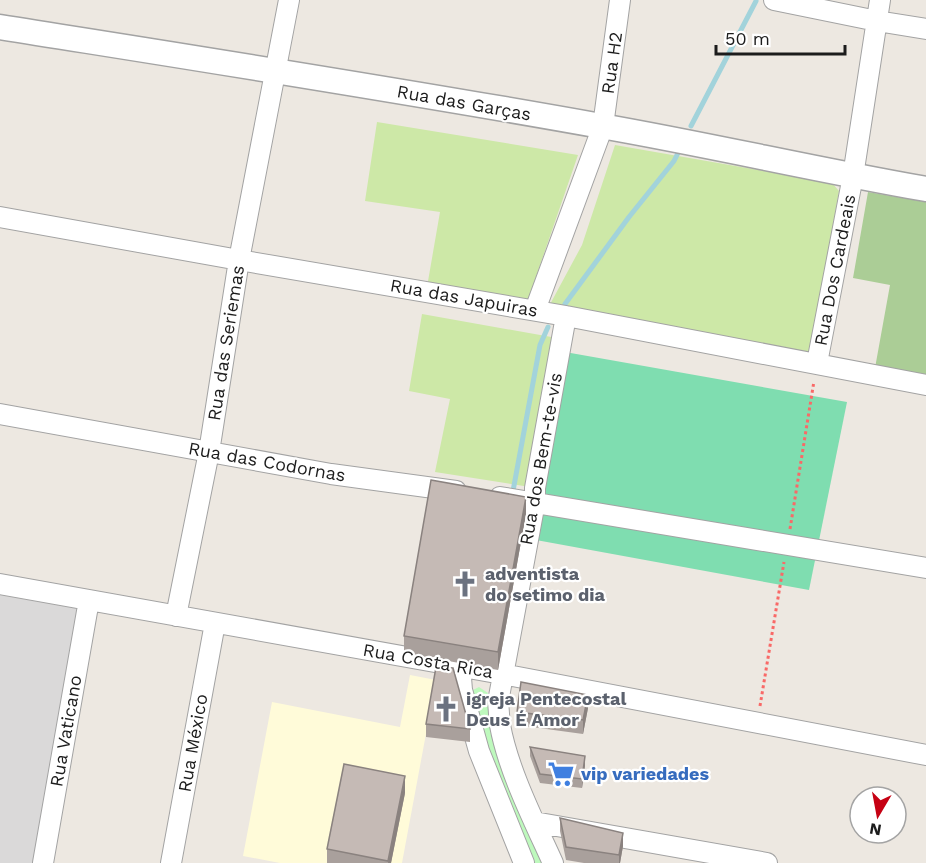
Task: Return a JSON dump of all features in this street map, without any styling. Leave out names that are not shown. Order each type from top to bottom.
[{"type":"street","name":"Rua das Seriemas","points":[[176,616],[209,452],[239,260],[289,0]]},
{"type":"street","name":"Rua H2","points":[[535,310],[603,126],[620,0]]},
{"type":"street","points":[[774,0],[926,29]]},
{"type":"street","name":"Rua Dos Cardeais","points":[[817,363],[853,176],[880,0]]},
{"type":"street","name":"Rua das Garças","points":[[0,27],[603,126],[926,189]]},
{"type":"street","name":"Rua das Japuiras","points":[[0,217],[535,310],[926,385]]},
{"type":"street","name":"Rua dos Bem-te-vis","points":[[553,863],[509,761],[500,725],[498,702],[566,316]]},
{"type":"street","name":"Rua das Codornas","points":[[0,414],[331,474],[535,502],[926,568]]},
{"type":"street","name":"Rua Costa Rica","points":[[0,584],[460,666],[926,755]]},
{"type":"street","name":"Rua Vaticano","points":[[43,863],[89,600]]},
{"type":"street","name":"Rua México","points":[[171,863],[215,623]]},
{"type":"street","points":[[460,666],[462,690],[479,751],[524,863]]},
{"type":"street","points":[[534,822],[767,863]]},
{"type":"shaded area","points":[[0,595],[80,609],[35,863],[0,863]]},
{"type":"shaded area","points":[[410,675],[436,680],[402,863],[280,863],[243,856],[272,702],[400,727]]},
{"type":"green space","points":[[377,122],[578,155],[527,303],[427,287],[440,212],[365,201]]},
{"type":"green space","points":[[615,145],[832,183],[839,191],[811,350],[808,355],[548,308],[582,245]]},
{"type":"green space","points":[[868,192],[926,202],[926,378],[875,368],[890,285],[853,278]]},
{"type":"green space","points":[[422,314],[557,338],[530,487],[435,472],[450,399],[409,391]]},
{"type":"green space","points":[[565,352],[847,402],[809,590],[536,540]]},
{"type":"green space","points":[[479,687],[488,693],[546,863],[532,863],[496,781],[471,691]]},
{"type":"building","name":"adventista do setimo dia","points":[[431,480],[526,497],[498,652],[404,636]]},
{"type":"building","name":"igreja Pentecostal Deus É Amor","points":[[436,667],[453,668],[470,729],[426,724]]},
{"type":"building","points":[[521,682],[588,695],[583,720],[517,712]]},
{"type":"building","name":"vip variedades","points":[[530,747],[585,756],[582,779],[540,774]]},
{"type":"building","points":[[344,764],[405,776],[388,861],[327,849]]},
{"type":"building","points":[[560,818],[623,833],[619,855],[566,847]]},
{"type":"waterway","points":[[691,126],[756,1]]},
{"type":"waterway","points":[[565,304],[678,153]]},
{"type":"waterway","points":[[513,491],[540,345],[548,327]]},
{"type":"place","name":"adventista do setimo dia","points":[[465,584]]},
{"type":"place","name":"igreja Pentecostal Deus É Amor","points":[[446,709]]},
{"type":"place","name":"vip variedades","points":[[561,774]]}]
